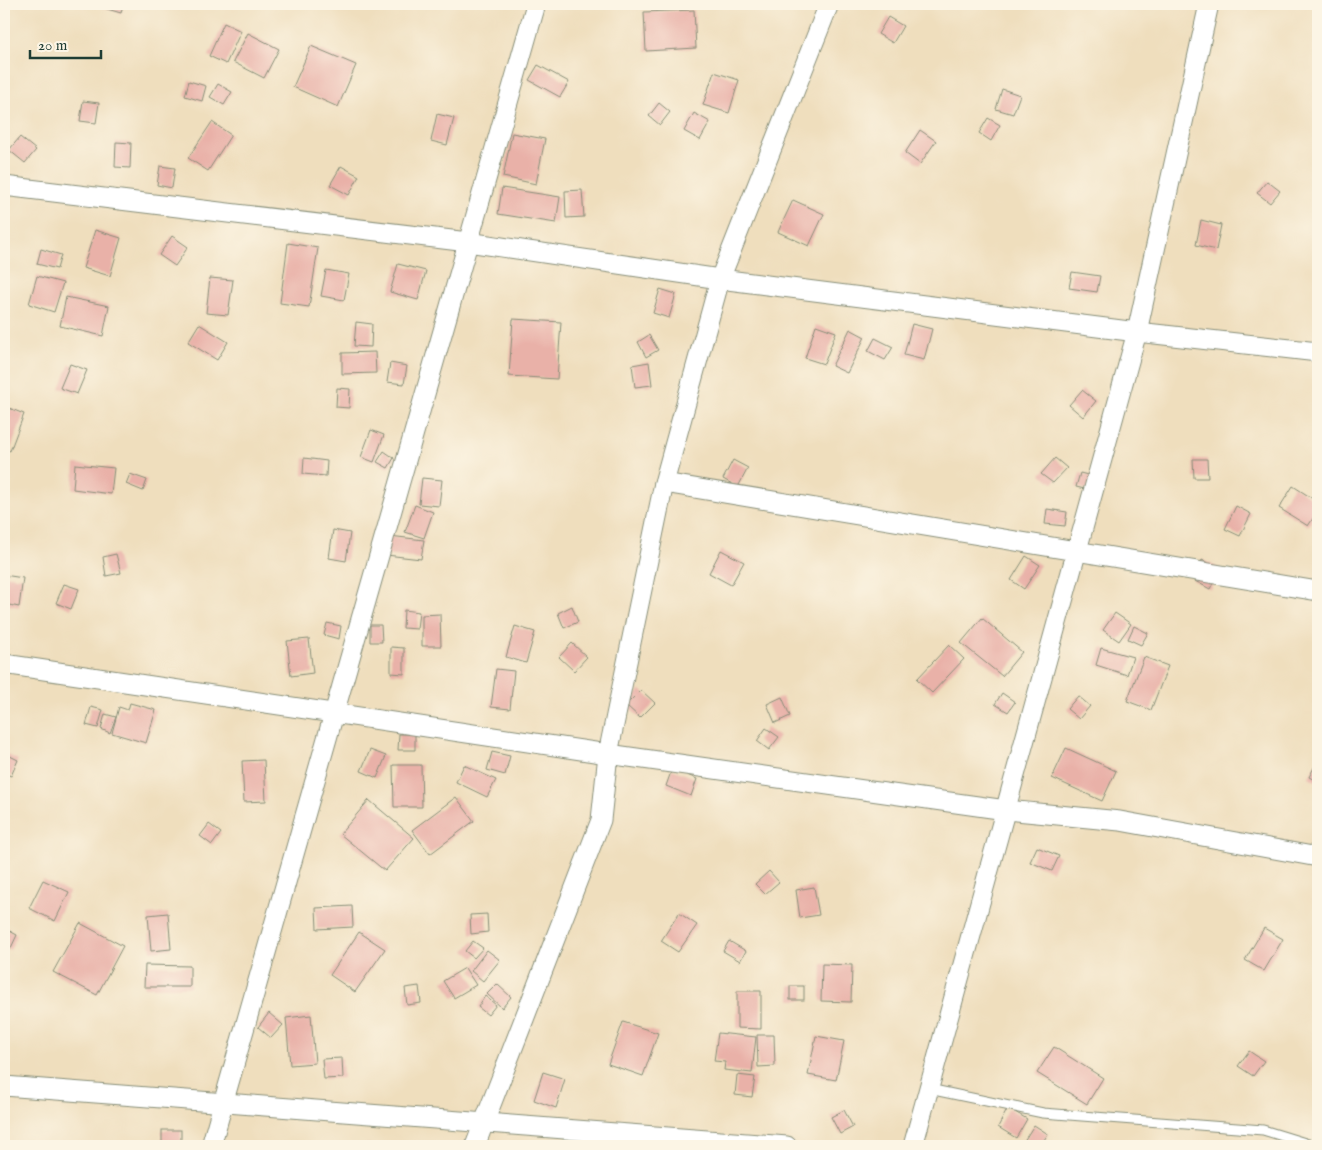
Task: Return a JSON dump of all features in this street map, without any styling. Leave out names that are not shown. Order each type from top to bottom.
[{"type":"street","points":[[211,1146],[536,4]]},
{"type":"street","points":[[475,1146],[600,820],[608,754],[664,484],[720,279],[830,4]]},
{"type":"street","points":[[913,1146],[1137,332],[1209,4]]},
{"type":"street","points":[[4,186],[468,242],[720,279],[1137,332],[1318,352]]},
{"type":"street","points":[[664,484],[1318,591]]},
{"type":"street","points":[[4,664],[608,754],[1006,810],[1120,821],[1318,858]]},
{"type":"street","points":[[4,1086],[787,1146]]},
{"type":"lane","points":[[929,1089],[1043,1114],[1263,1130],[1315,1146]]},
{"type":"building","points":[[90,4],[123,4],[121,13]]},
{"type":"building","points":[[694,10],[696,48],[646,51],[644,12]]},
{"type":"building","points":[[888,17],[903,26],[893,43],[878,34]]},
{"type":"building","points":[[224,23],[241,31],[226,64],[209,56]]},
{"type":"building","points":[[248,33],[279,49],[264,78],[233,62]]},
{"type":"building","points":[[311,46],[356,65],[338,107],[293,87]]},
{"type":"building","points":[[538,65],[569,82],[560,97],[529,80]]},
{"type":"building","points":[[714,72],[739,80],[729,113],[703,105]]},
{"type":"building","points":[[189,81],[206,86],[202,101],[185,96]]},
{"type":"building","points":[[218,84],[232,92],[224,105],[210,97]]},
{"type":"building","points":[[1002,89],[1020,95],[1013,114],[996,109]]},
{"type":"building","points":[[83,101],[99,103],[96,123],[80,121]]},
{"type":"building","points":[[659,103],[670,112],[660,125],[649,116]]},
{"type":"building","points":[[694,113],[710,122],[700,140],[684,131]]},
{"type":"building","points":[[437,114],[454,118],[447,145],[431,141]]},
{"type":"building","points":[[988,118],[1000,125],[991,141],[979,133]]},
{"type":"building","points":[[212,122],[231,135],[208,171],[188,158]]},
{"type":"building","points":[[920,130],[936,141],[920,164],[905,153]]},
{"type":"building","points":[[512,133],[545,139],[536,184],[503,177]]},
{"type":"building","points":[[20,137],[36,150],[25,163],[9,150]]},
{"type":"building","points":[[116,142],[131,143],[130,168],[115,167]]},
{"type":"building","points":[[160,166],[175,168],[172,188],[157,185]]},
{"type":"building","points":[[341,166],[359,176],[349,195],[330,185]]},
{"type":"building","points":[[1267,181],[1280,191],[1270,203],[1257,193]]},
{"type":"building","points":[[502,188],[560,197],[556,223],[498,214]]},
{"type":"building","points":[[582,190],[584,217],[566,218],[565,191]]},
{"type":"building","points":[[793,200],[824,214],[809,246],[778,232]]},
{"type":"building","points":[[1201,220],[1221,225],[1216,250],[1196,245]]},
{"type":"building","points":[[95,230],[121,238],[110,276],[83,268]]},
{"type":"building","points":[[172,236],[188,247],[175,266],[159,255]]},
{"type":"building","points":[[288,243],[318,248],[309,307],[280,303]]},
{"type":"building","points":[[41,249],[61,255],[57,269],[37,264]]},
{"type":"building","points":[[398,264],[426,271],[418,300],[390,292]]},
{"type":"building","points":[[326,270],[349,274],[344,300],[321,296]]},
{"type":"building","points":[[1072,272],[1100,276],[1097,292],[1069,288]]},
{"type":"building","points":[[37,276],[63,283],[54,312],[29,304]]},
{"type":"building","points":[[210,278],[233,280],[228,315],[206,313]]},
{"type":"building","points":[[660,289],[676,294],[669,318],[653,313]]},
{"type":"building","points":[[66,297],[109,306],[103,336],[60,326]]},
{"type":"building","points":[[513,319],[561,322],[557,379],[509,376]]},
{"type":"building","points":[[356,322],[372,324],[371,347],[354,346]]},
{"type":"building","points":[[199,324],[228,342],[217,360],[188,342]]},
{"type":"building","points":[[912,324],[932,329],[924,360],[904,355]]},
{"type":"building","points":[[816,325],[836,332],[824,364],[805,358]]},
{"type":"building","points":[[850,329],[865,337],[847,373],[832,366]]},
{"type":"building","points":[[649,335],[658,350],[646,357],[638,342]]},
{"type":"building","points":[[875,338],[893,347],[885,360],[868,351]]},
{"type":"building","points":[[375,352],[376,373],[342,374],[342,353]]},
{"type":"building","points":[[649,362],[652,385],[635,387],[632,365]]},
{"type":"building","points":[[390,363],[407,366],[404,384],[387,382]]},
{"type":"building","points":[[70,364],[87,370],[77,394],[60,388]]},
{"type":"building","points":[[337,388],[350,389],[349,408],[336,407]]},
{"type":"building","points":[[1082,390],[1096,401],[1083,417],[1069,405]]},
{"type":"building","points":[[4,406],[24,414],[10,451],[4,448]]},
{"type":"building","points":[[371,430],[384,435],[374,462],[361,457]]},
{"type":"building","points":[[384,451],[394,458],[388,468],[377,462]]},
{"type":"building","points":[[304,458],[327,461],[326,476],[303,474]]},
{"type":"building","points":[[1055,458],[1067,468],[1053,483],[1041,474]]},
{"type":"building","points":[[1193,459],[1207,459],[1208,478],[1194,478]]},
{"type":"building","points":[[733,460],[748,468],[738,487],[723,479]]},
{"type":"building","points":[[75,464],[114,468],[111,494],[73,489]]},
{"type":"building","points":[[1080,473],[1092,476],[1089,490],[1076,487]]},
{"type":"building","points":[[130,474],[147,480],[143,491],[126,484]]},
{"type":"building","points":[[422,478],[442,480],[439,506],[419,504]]},
{"type":"building","points":[[1293,486],[1318,502],[1318,511],[1308,526],[1279,508]]},
{"type":"building","points":[[415,505],[433,512],[424,538],[405,532]]},
{"type":"building","points":[[1236,506],[1251,514],[1240,536],[1225,529]]},
{"type":"building","points":[[1047,509],[1067,512],[1065,526],[1045,524]]},
{"type":"building","points":[[333,530],[350,533],[346,561],[329,558]]},
{"type":"building","points":[[389,536],[424,540],[421,559],[386,555]]},
{"type":"building","points":[[721,550],[744,562],[731,585],[709,573]]},
{"type":"building","points":[[116,554],[121,573],[106,576],[103,557]]},
{"type":"building","points":[[1026,556],[1040,565],[1024,589],[1011,580]]},
{"type":"building","points":[[1202,560],[1220,569],[1210,589],[1193,580]]},
{"type":"building","points":[[4,575],[23,578],[19,607],[4,604]]},
{"type":"building","points":[[64,584],[79,589],[71,609],[56,603]]},
{"type":"building","points":[[572,606],[578,622],[564,628],[558,613]]},
{"type":"building","points":[[404,610],[419,612],[417,629],[403,628]]},
{"type":"building","points":[[1115,613],[1131,624],[1119,641],[1103,630]]},
{"type":"building","points":[[440,614],[441,646],[422,646],[422,615]]},
{"type":"building","points":[[982,618],[1022,652],[1002,676],[961,643]]},
{"type":"building","points":[[327,623],[341,626],[339,639],[324,635]]},
{"type":"building","points":[[370,625],[381,625],[382,642],[370,642]]},
{"type":"building","points":[[515,626],[535,632],[526,663],[506,657]]},
{"type":"building","points":[[1134,626],[1148,633],[1141,645],[1128,639]]},
{"type":"building","points":[[309,639],[313,673],[291,676],[287,641]]},
{"type":"building","points":[[572,643],[587,657],[574,671],[559,657]]},
{"type":"building","points":[[949,645],[964,659],[932,693],[917,679]]},
{"type":"building","points":[[391,647],[404,648],[404,674],[391,673]]},
{"type":"building","points":[[1101,648],[1133,657],[1127,675],[1096,665]]},
{"type":"building","points":[[1144,657],[1168,666],[1151,710],[1127,701]]},
{"type":"building","points":[[496,669],[514,671],[510,709],[491,707]]},
{"type":"building","points":[[641,690],[655,703],[640,718],[626,705]]},
{"type":"building","points":[[1002,693],[1015,702],[1008,712],[995,704]]},
{"type":"building","points":[[1078,696],[1090,706],[1079,719],[1067,709]]},
{"type":"building","points":[[782,697],[790,716],[775,723],[767,704]]},
{"type":"building","points":[[130,703],[156,710],[146,743],[112,733],[119,707],[128,710]]},
{"type":"building","points":[[91,707],[103,710],[98,728],[86,725]]},
{"type":"building","points":[[105,714],[116,717],[110,733],[101,729]]},
{"type":"building","points":[[766,728],[779,737],[769,750],[757,741]]},
{"type":"building","points":[[399,734],[415,734],[415,750],[398,750]]},
{"type":"building","points":[[1066,748],[1116,771],[1102,801],[1052,778]]},
{"type":"building","points":[[370,750],[386,756],[377,778],[361,771]]},
{"type":"building","points":[[492,752],[510,756],[505,775],[487,770]]},
{"type":"building","points":[[4,753],[18,760],[11,776],[4,773]]},
{"type":"building","points":[[264,760],[266,801],[244,802],[242,761]]},
{"type":"building","points":[[1318,760],[1318,782],[1309,777]]},
{"type":"building","points":[[393,765],[421,765],[422,807],[394,807]]},
{"type":"building","points":[[464,765],[496,780],[487,797],[456,782]]},
{"type":"building","points":[[672,769],[697,779],[691,796],[666,786]]},
{"type":"building","points":[[456,797],[474,821],[430,854],[412,830]]},
{"type":"building","points":[[369,800],[414,838],[385,871],[340,834]]},
{"type":"building","points":[[209,824],[221,833],[212,845],[200,836]]},
{"type":"building","points":[[1037,847],[1059,856],[1052,871],[1030,862]]},
{"type":"building","points":[[769,871],[779,882],[765,894],[755,884]]},
{"type":"building","points":[[43,880],[69,892],[55,921],[29,908]]},
{"type":"building","points":[[814,887],[819,915],[800,918],[796,890]]},
{"type":"building","points":[[352,906],[353,927],[317,929],[316,908]]},
{"type":"building","points":[[168,913],[171,949],[151,951],[148,915]]},
{"type":"building","points":[[679,913],[697,925],[678,952],[661,941]]},
{"type":"building","points":[[487,914],[488,932],[471,934],[470,915]]},
{"type":"building","points":[[80,923],[123,946],[97,995],[53,972]]},
{"type":"building","points":[[4,928],[17,935],[10,950],[4,947]]},
{"type":"building","points":[[1264,928],[1283,939],[1264,971],[1245,960]]},
{"type":"building","points":[[359,932],[385,949],[355,992],[330,975]]},
{"type":"building","points":[[473,941],[483,948],[474,958],[465,951]]},
{"type":"building","points":[[729,941],[746,951],[740,961],[723,951]]},
{"type":"building","points":[[487,950],[500,960],[483,981],[471,971]]},
{"type":"building","points":[[822,964],[852,965],[851,1002],[821,1001]]},
{"type":"building","points":[[145,965],[190,966],[190,987],[144,987]]},
{"type":"building","points":[[465,968],[476,985],[454,998],[443,981]]},
{"type":"building","points":[[497,984],[511,997],[502,1008],[487,994]]},
{"type":"building","points":[[419,986],[421,1003],[407,1005],[405,988]]},
{"type":"building","points":[[790,986],[804,986],[804,1000],[790,1000]]},
{"type":"building","points":[[737,991],[761,991],[761,1029],[737,1028]]},
{"type":"building","points":[[485,996],[496,1005],[488,1015],[478,1007]]},
{"type":"building","points":[[269,1013],[283,1025],[271,1038],[258,1027]]},
{"type":"building","points":[[311,1015],[315,1063],[290,1065],[286,1018]]},
{"type":"building","points":[[623,1022],[658,1033],[643,1076],[608,1064]]},
{"type":"building","points":[[718,1033],[756,1037],[752,1073],[724,1070],[725,1062],[714,1061]]},
{"type":"building","points":[[757,1035],[774,1035],[775,1066],[758,1067]]},
{"type":"building","points":[[816,1036],[844,1041],[836,1080],[808,1075]]},
{"type":"building","points":[[1054,1047],[1103,1078],[1087,1104],[1037,1073]]},
{"type":"building","points":[[1249,1051],[1264,1061],[1253,1076],[1238,1066]]},
{"type":"building","points":[[342,1058],[343,1078],[324,1079],[322,1059]]},
{"type":"building","points":[[543,1072],[565,1079],[556,1108],[534,1100]]},
{"type":"building","points":[[737,1075],[755,1077],[752,1097],[735,1095]]},
{"type":"building","points":[[1008,1108],[1027,1119],[1016,1138],[998,1127]]},
{"type":"building","points":[[844,1110],[853,1127],[840,1134],[831,1117]]},
{"type":"building","points":[[1034,1125],[1048,1134],[1040,1146],[1033,1146],[1024,1141]]},
{"type":"building","points":[[162,1130],[181,1130],[181,1146],[162,1146]]},
{"type":"building","points":[[370,1144],[371,1146],[351,1146],[351,1145]]}]
